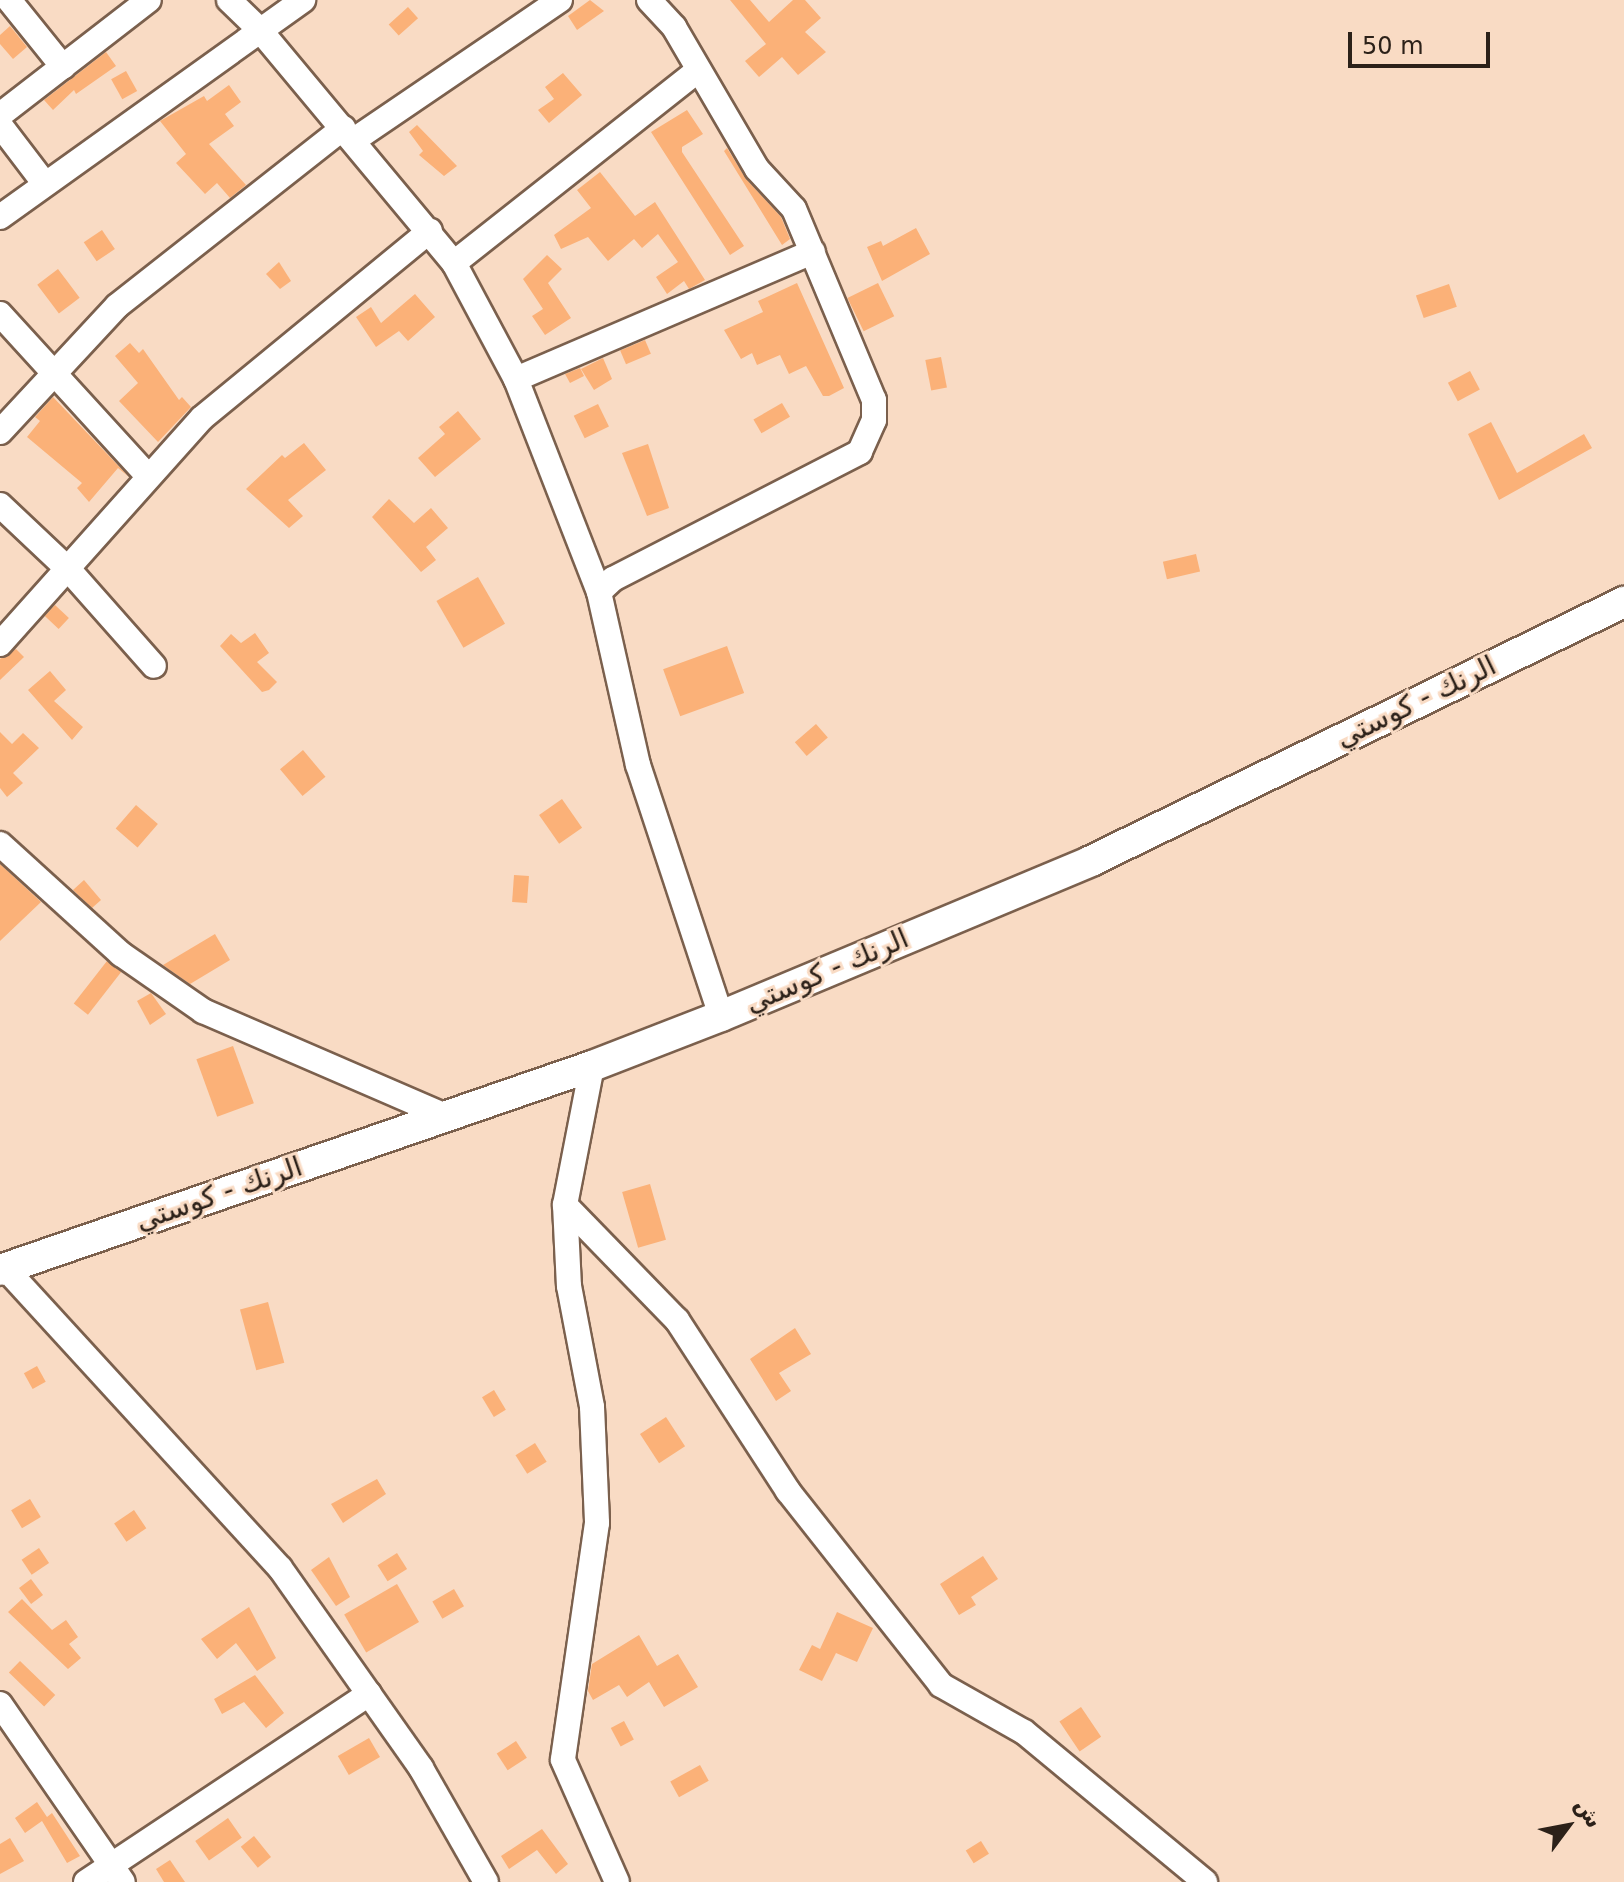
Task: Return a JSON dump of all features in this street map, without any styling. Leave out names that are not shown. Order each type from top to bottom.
[{"type":"main road","name":"الرنك - كوستي","points":[[2,1269],[592,1066],[721,1016],[1091,861],[1624,602]]},
{"type":"street","points":[[9,0],[63,67]]},
{"type":"street","points":[[0,115],[149,0]]},
{"type":"street","points":[[229,0],[259,29],[430,231],[454,263],[516,379],[599,592],[638,765],[721,1016]]},
{"type":"street","points":[[0,217],[303,0]]},
{"type":"street","points":[[0,432],[117,306],[348,134],[560,0]]},
{"type":"street","points":[[599,592],[613,579],[860,452],[874,420],[874,400],[794,209],[757,169],[696,72],[674,27],[649,0]]},
{"type":"street","points":[[454,263],[696,72]]},
{"type":"street","points":[[0,125],[45,184]]},
{"type":"street","points":[[0,644],[202,418],[430,231]]},
{"type":"street","points":[[516,379],[813,252]]},
{"type":"street","points":[[0,314],[148,476]]},
{"type":"street","points":[[0,505],[69,570],[154,666]]},
{"type":"street","points":[[0,844],[121,954],[203,1011],[446,1116]]},
{"type":"street","points":[[592,1066],[565,1205],[569,1286],[592,1407],[597,1523],[563,1760],[617,1882]]},
{"type":"street","points":[[565,1205],[677,1320],[788,1491],[941,1685],[1024,1732],[1205,1882]]},
{"type":"street","points":[[2,1269],[280,1568],[421,1768],[486,1882]]},
{"type":"street","points":[[86,1882],[117,1873],[369,1694]]},
{"type":"street","points":[[0,1704],[117,1873]]},
{"type":"building","points":[[590,0],[604,11],[577,30],[568,16]]},
{"type":"building","points":[[730,0],[750,0],[769,22],[793,0],[805,0],[821,18],[805,32],[826,52],[798,75],[782,57],[759,77],[745,61],[766,44]]},
{"type":"building","points":[[408,7],[418,18],[399,36],[389,24]]},
{"type":"building","points":[[10,26],[27,47],[13,59],[0,44],[0,35]]},
{"type":"building","points":[[106,52],[116,66],[76,94],[74,90],[53,110],[44,100]]},
{"type":"building","points":[[126,71],[137,91],[122,99],[111,79]]},
{"type":"building","points":[[563,73],[582,95],[549,123],[538,110],[554,99],[545,87]]},
{"type":"building","points":[[229,85],[241,102],[225,114],[234,126],[209,144],[246,185],[230,198],[217,183],[205,194],[176,163],[186,154],[160,121],[204,96],[207,101]]},
{"type":"building","points":[[687,110],[703,134],[682,147],[682,152],[744,246],[730,255],[651,132]]},
{"type":"building","points":[[417,125],[457,166],[444,176],[419,155],[423,151],[409,132]]},
{"type":"building","points":[[727,148],[746,179],[781,217],[790,239],[782,245],[724,151]]},
{"type":"building","points":[[600,172],[635,216],[655,202],[705,280],[689,289],[684,281],[667,294],[656,277],[678,262],[658,234],[642,248],[634,239],[608,261],[588,237],[561,249],[554,235],[591,208],[577,190]]},
{"type":"building","points":[[916,228],[930,254],[882,281],[867,247],[881,241],[883,246]]},
{"type":"building","points":[[102,230],[115,249],[97,261],[84,242]]},
{"type":"building","points":[[547,255],[562,269],[548,283],[571,318],[545,335],[532,316],[543,309],[523,279]]},
{"type":"building","points":[[279,262],[291,281],[280,289],[266,274]]},
{"type":"building","points":[[58,269],[80,298],[59,313],[37,285]]},
{"type":"building","points":[[797,283],[844,388],[829,396],[823,396],[806,366],[789,374],[780,355],[757,365],[752,353],[741,359],[724,330],[763,312],[758,301]]},
{"type":"building","points":[[878,283],[894,316],[864,331],[847,298]]},
{"type":"building","points":[[1449,284],[1457,307],[1424,318],[1416,295]]},
{"type":"building","points":[[415,294],[435,317],[408,341],[399,331],[376,347],[356,317],[371,307],[381,323]]},
{"type":"building","points":[[645,340],[651,354],[626,364],[620,351]]},
{"type":"building","points":[[130,343],[139,353],[143,349],[179,400],[182,397],[191,407],[158,442],[119,401],[138,383],[115,356]]},
{"type":"building","points":[[941,357],[947,387],[931,390],[925,360]]},
{"type":"building","points":[[603,358],[612,379],[594,390],[581,369]]},
{"type":"building","points":[[580,368],[584,376],[570,383],[565,374]]},
{"type":"building","points":[[1470,371],[1480,390],[1458,401],[1448,383]]},
{"type":"building","points":[[53,397],[129,477],[118,468],[89,502],[77,488],[82,483],[27,437],[40,421],[35,417]]},
{"type":"building","points":[[782,403],[790,417],[761,433],[753,419]]},
{"type":"building","points":[[598,404],[609,426],[585,438],[574,416]]},
{"type":"building","points":[[458,411],[481,439],[435,477],[418,458],[445,434],[439,427]]},
{"type":"building","points":[[1491,422],[1517,473],[1584,434],[1592,448],[1499,500],[1468,434]]},
{"type":"building","points":[[304,443],[326,470],[288,500],[303,516],[289,528],[246,489],[282,455],[285,458]]},
{"type":"building","points":[[648,444],[669,508],[647,516],[622,453]]},
{"type":"building","points":[[389,499],[414,523],[431,508],[448,528],[426,547],[436,560],[421,572],[372,517]]},
{"type":"building","points":[[1196,554],[1200,572],[1167,579],[1163,562]]},
{"type":"building","points":[[478,577],[505,624],[463,648],[436,601]]},
{"type":"building","points":[[55,605],[69,618],[59,629],[45,616]]},
{"type":"building","points":[[255,633],[269,653],[257,662],[277,682],[262,692],[220,646],[231,634],[241,643]]},
{"type":"building","points":[[727,646],[744,693],[680,716],[663,669]]},
{"type":"building","points":[[16,649],[24,657],[0,680],[0,659]]},
{"type":"building","points":[[50,671],[66,690],[54,701],[83,727],[72,740],[28,690]]},
{"type":"building","points":[[816,724],[828,738],[807,756],[795,742]]},
{"type":"building","points":[[0,732],[12,744],[23,733],[39,748],[13,773],[23,783],[7,797],[0,788]]},
{"type":"building","points":[[303,750],[325,777],[303,796],[280,769]]},
{"type":"building","points":[[562,799],[582,828],[559,844],[539,815]]},
{"type":"building","points":[[136,805],[158,824],[138,847],[116,828]]},
{"type":"building","points":[[0,864],[41,902],[0,941]]},
{"type":"building","points":[[514,875],[529,876],[527,903],[512,902]]},
{"type":"building","points":[[84,880],[101,900],[92,908],[73,890]]},
{"type":"building","points":[[215,934],[230,960],[190,984],[163,965]]},
{"type":"building","points":[[107,961],[121,972],[88,1015],[74,1004]]},
{"type":"building","points":[[151,993],[166,1014],[150,1025],[137,1001]]},
{"type":"building","points":[[233,1046],[254,1103],[217,1117],[196,1059]]},
{"type":"building","points":[[650,1184],[666,1240],[638,1248],[622,1192]]},
{"type":"building","points":[[268,1302],[284,1363],[256,1370],[240,1310]]},
{"type":"building","points":[[795,1328],[811,1354],[779,1373],[791,1391],[776,1401],[750,1359]]},
{"type":"building","points":[[37,1366],[46,1382],[33,1389],[24,1373]]},
{"type":"building","points":[[494,1390],[506,1410],[494,1417],[482,1397]]},
{"type":"building","points":[[666,1417],[685,1446],[659,1463],[640,1434]]},
{"type":"building","points":[[535,1443],[547,1462],[527,1474],[515,1455]]},
{"type":"building","points":[[377,1479],[386,1494],[343,1523],[331,1504]]},
{"type":"building","points":[[30,1499],[41,1517],[22,1528],[11,1510]]},
{"type":"building","points":[[134,1510],[146,1528],[126,1542],[114,1523]]},
{"type":"building","points":[[39,1548],[49,1563],[32,1575],[22,1560]]},
{"type":"building","points":[[397,1553],[407,1569],[388,1581],[377,1565]]},
{"type":"building","points":[[983,1556],[998,1579],[971,1597],[976,1605],[959,1615],[940,1584]]},
{"type":"building","points":[[329,1557],[350,1597],[336,1606],[311,1570]]},
{"type":"building","points":[[31,1579],[43,1595],[31,1604],[19,1588]]},
{"type":"building","points":[[397,1584],[419,1622],[366,1653],[344,1615]]},
{"type":"building","points":[[454,1589],[464,1606],[442,1619],[432,1602]]},
{"type":"building","points":[[22,1599],[52,1630],[66,1620],[78,1637],[69,1644],[81,1658],[68,1669],[8,1612]]},
{"type":"building","points":[[249,1607],[276,1658],[257,1671],[236,1643],[217,1659],[201,1639]]},
{"type":"building","points":[[837,1612],[873,1628],[857,1662],[836,1653],[822,1681],[799,1670],[812,1645],[820,1649]]},
{"type":"building","points":[[639,1635],[657,1666],[678,1654],[698,1687],[664,1707],[649,1682],[627,1697],[619,1685],[593,1700],[588,1691],[592,1664]]},
{"type":"building","points":[[20,1661],[55,1695],[44,1707],[9,1673]]},
{"type":"building","points":[[255,1675],[284,1713],[266,1728],[244,1702],[222,1714],[214,1699]]},
{"type":"building","points":[[1081,1707],[1101,1737],[1080,1751],[1059,1722]]},
{"type":"building","points":[[624,1721],[634,1740],[621,1747],[611,1728]]},
{"type":"building","points":[[369,1738],[380,1757],[349,1775],[338,1756]]},
{"type":"building","points":[[516,1741],[527,1758],[508,1770],[497,1754]]},
{"type":"building","points":[[700,1765],[709,1781],[679,1797],[670,1781]]},
{"type":"building","points":[[37,1802],[47,1817],[52,1813],[80,1856],[67,1863],[42,1821],[25,1833],[15,1818]]},
{"type":"building","points":[[228,1818],[242,1838],[209,1861],[195,1841]]},
{"type":"building","points":[[542,1829],[568,1864],[556,1874],[537,1850],[509,1869],[501,1856]]},
{"type":"building","points":[[254,1836],[271,1857],[258,1868],[241,1847]]},
{"type":"building","points":[[10,1838],[24,1861],[0,1874],[0,1844]]},
{"type":"building","points":[[981,1841],[989,1854],[974,1863],[966,1851]]},
{"type":"building","points":[[170,1860],[185,1882],[164,1882],[156,1869]]}]
